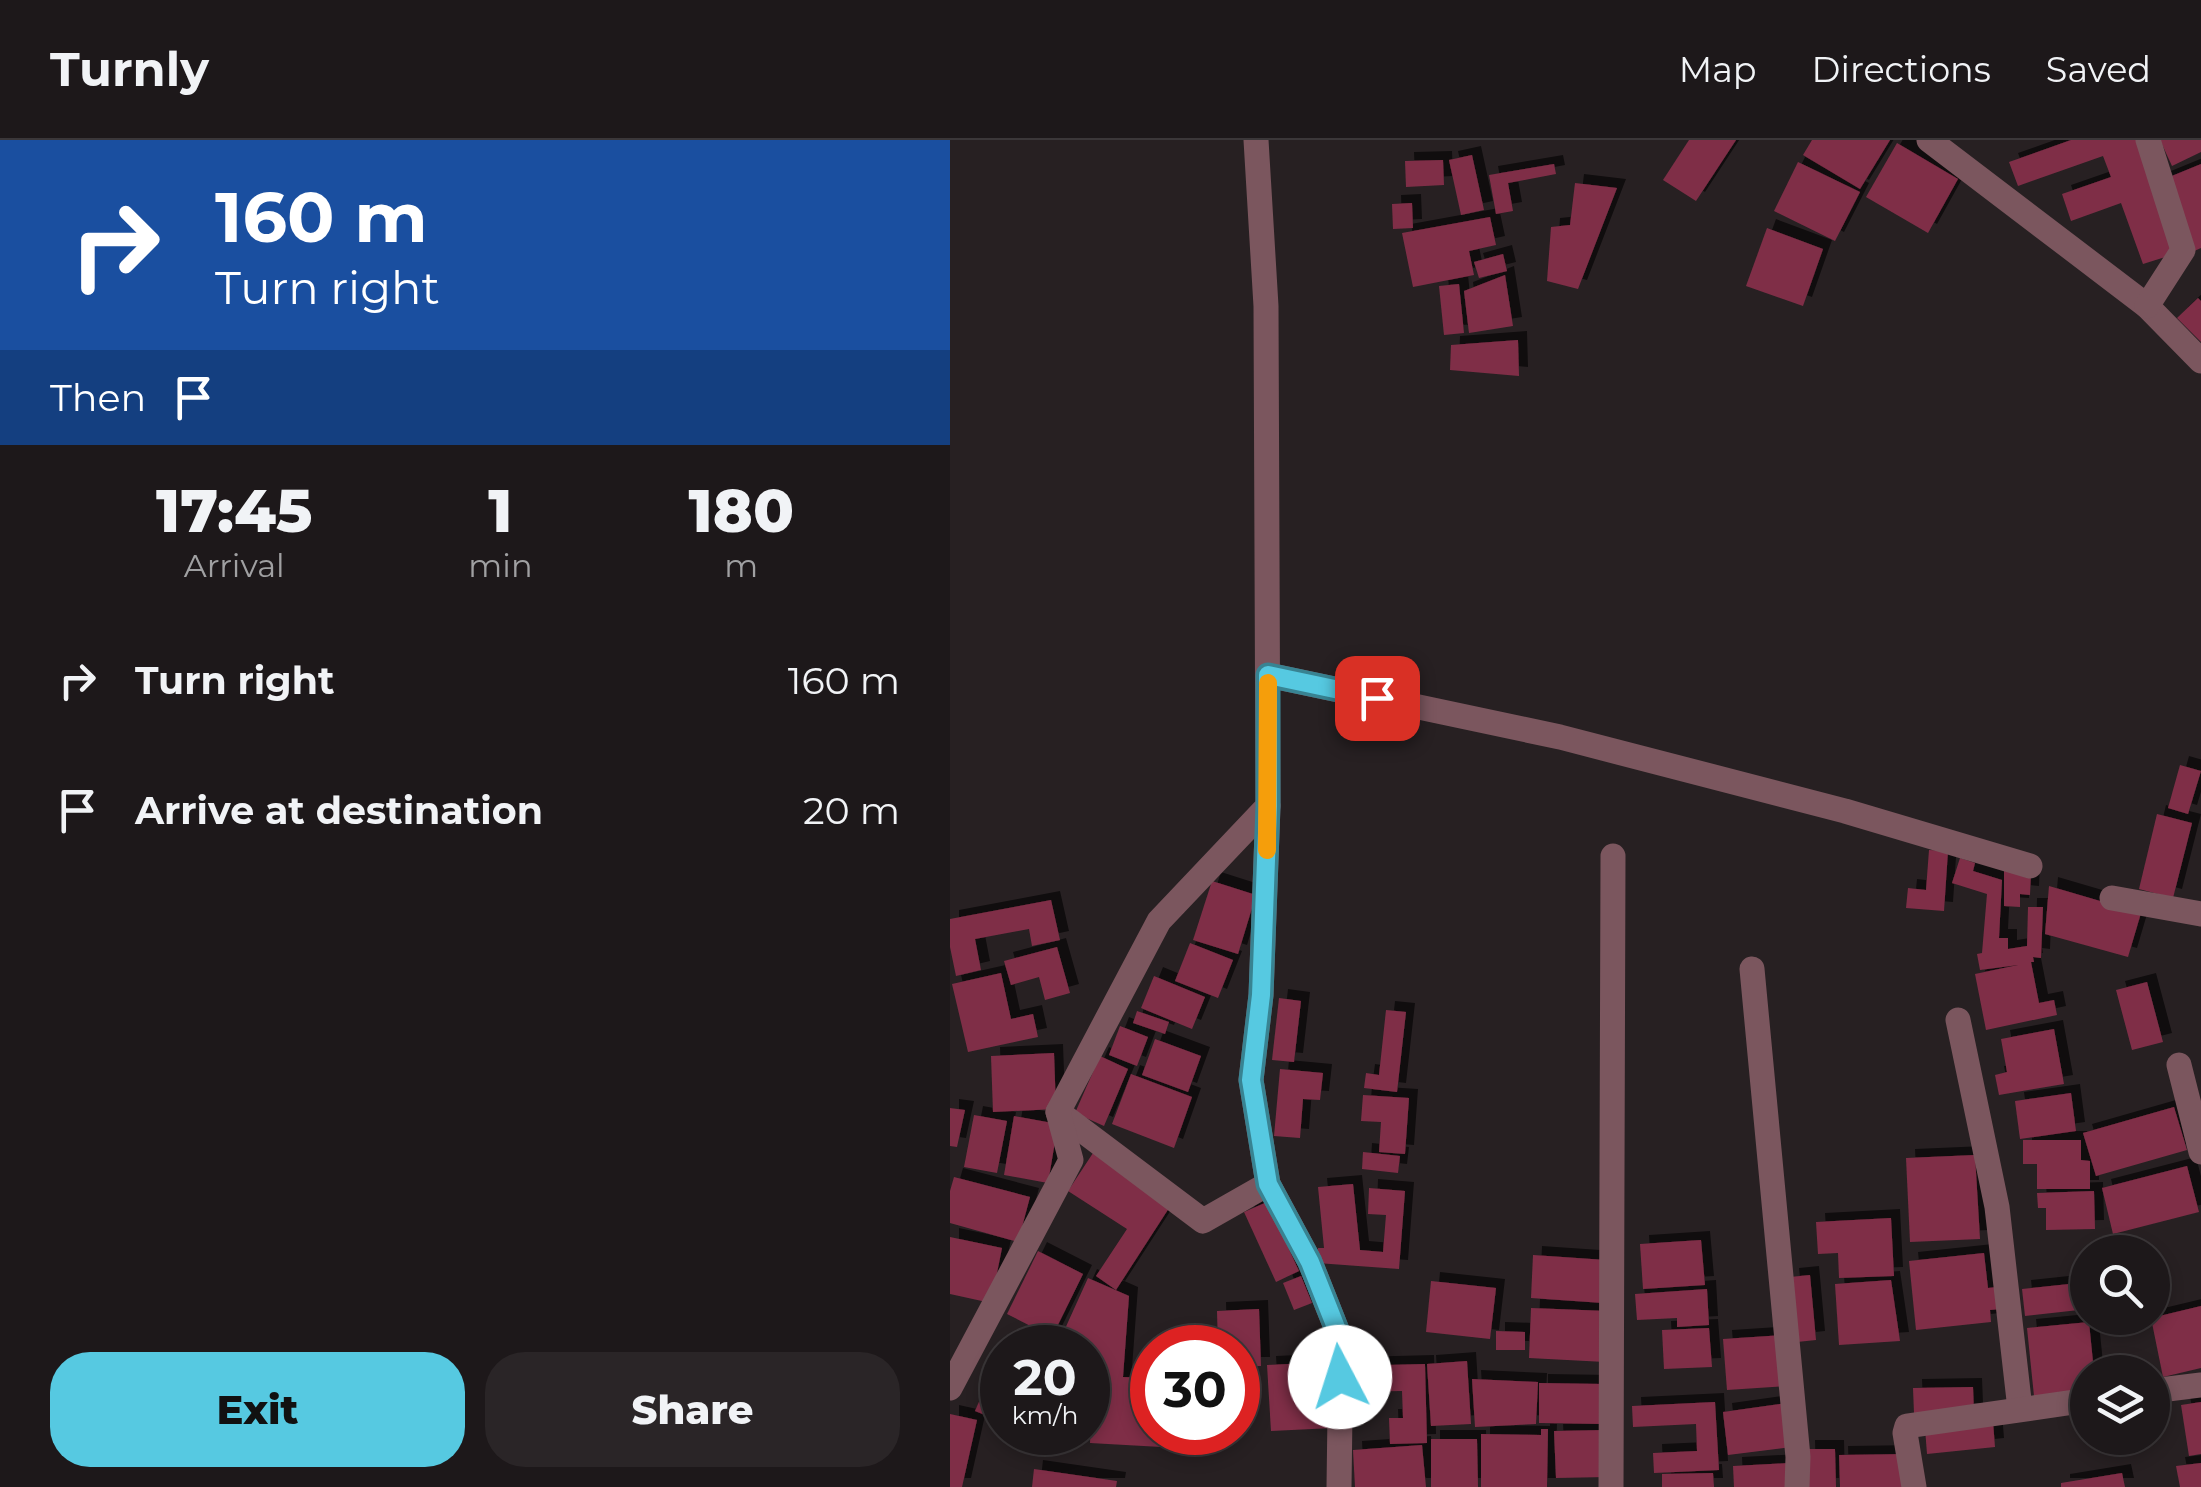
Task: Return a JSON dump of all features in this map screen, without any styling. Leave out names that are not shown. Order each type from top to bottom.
[{"type":"street","points":[[1256,140],[1266,306],[1268,806],[1261,995],[1251,1080],[1268,1184],[1310,1262],[1341,1340],[1340,1487]]},
{"type":"street","points":[[1930,140],[2147,306],[2201,361]]},
{"type":"street","points":[[2147,306],[2183,250],[2148,140]]},
{"type":"street","points":[[1268,675],[1560,738],[1845,811],[2030,866]]},
{"type":"street","points":[[950,1388],[1072,1160],[1058,1112],[1159,921],[1268,806]]},
{"type":"street","points":[[1611,1487],[1613,856]]},
{"type":"street","points":[[2112,898],[2201,914]]},
{"type":"street","points":[[1752,969],[1798,1458],[1797,1487]]},
{"type":"street","points":[[1958,1020],[1997,1207],[2020,1409]]},
{"type":"street","points":[[2178,1065],[2201,1152]]},
{"type":"street","points":[[1058,1112],[1204,1221],[1268,1184]]},
{"type":"street","points":[[2170,1389],[2201,1385]]},
{"type":"street","points":[[1914,1487],[1907,1426],[2070,1402]]},
{"type":"building","points":[[1689,140],[1736,140],[1696,201],[1663,180]]},
{"type":"building","points":[[1812,140],[1890,140],[1860,189],[1803,155]]},
{"type":"building","points":[[2071,140],[2139,140],[2178,253],[2143,264],[2121,203],[2071,221],[2062,194],[2111,177],[2103,156],[2018,186],[2009,162]]},
{"type":"building","points":[[2160,140],[2201,140],[2201,152],[2172,166]]},
{"type":"building","points":[[1897,143],[1958,179],[1928,233],[1866,197]]},
{"type":"building","points":[[1472,155],[1484,210],[1461,215],[1449,160]]},
{"type":"building","points":[[1443,160],[1444,185],[1406,187],[1405,161]]},
{"type":"building","points":[[1798,162],[1860,192],[1835,241],[1774,211]]},
{"type":"building","points":[[1554,164],[1556,174],[1508,183],[1513,211],[1496,214],[1489,175]]},
{"type":"building","points":[[2201,164],[2201,248],[2192,252],[2162,180]]},
{"type":"building","points":[[1575,183],[1617,188],[1578,289],[1547,281],[1551,227],[1570,225]]},
{"type":"building","points":[[1412,203],[1413,228],[1393,229],[1392,204]]},
{"type":"building","points":[[1490,217],[1496,245],[1469,251],[1474,275],[1413,287],[1402,233]]},
{"type":"building","points":[[1767,228],[1823,249],[1803,306],[1746,286]]},
{"type":"building","points":[[1503,254],[1507,271],[1479,278],[1474,262]]},
{"type":"building","points":[[1505,275],[1513,326],[1469,333],[1464,291]]},
{"type":"building","points":[[1459,284],[1464,333],[1444,335],[1439,286]]},
{"type":"building","points":[[2198,298],[2201,301],[2201,342],[2177,318]]},
{"type":"building","points":[[1518,340],[1519,376],[1450,370],[1451,345]]},
{"type":"building","points":[[2180,765],[2201,771],[2188,814],[2168,808]]},
{"type":"building","points":[[2157,814],[2192,823],[2173,898],[2139,889]]},
{"type":"building","points":[[1929,850],[1948,851],[1944,911],[1906,908],[1908,888],[1926,890]]},
{"type":"building","points":[[1960,858],[1975,863],[1973,871],[2002,880],[1999,938],[2008,938],[2008,949],[2027,946],[2028,907],[2043,907],[2041,958],[2033,957],[2031,962],[2039,1003],[2054,1000],[2057,1015],[1986,1030],[1975,974],[2018,965],[1980,970],[1977,954],[1982,953],[1987,894],[1952,883]]},
{"type":"building","points":[[2004,871],[2031,872],[2030,895],[2020,894],[2020,907],[2004,906]]},
{"type":"building","points":[[1212,881],[1256,895],[1238,954],[1193,940]]},
{"type":"building","points":[[2049,886],[2141,913],[2128,957],[2045,934]]},
{"type":"building","points":[[1051,900],[1060,940],[1032,946],[1029,929],[975,939],[981,970],[956,976],[950,919]]},
{"type":"building","points":[[1190,943],[1233,960],[1218,998],[1175,981]]},
{"type":"building","points":[[1057,947],[1070,993],[1045,1000],[1039,977],[1011,985],[1004,961]]},
{"type":"building","points":[[1001,973],[1011,1019],[1033,1014],[1038,1037],[968,1052],[952,984]]},
{"type":"building","points":[[1154,976],[1205,997],[1192,1029],[1141,1008]]},
{"type":"building","points":[[2147,982],[2163,1042],[2132,1050],[2116,990]]},
{"type":"building","points":[[1279,998],[1301,1001],[1294,1062],[1272,1060]]},
{"type":"building","points":[[1386,1010],[1406,1012],[1397,1092],[1364,1088],[1366,1073],[1379,1075]]},
{"type":"building","points":[[1137,1011],[1169,1022],[1165,1034],[1133,1023]]},
{"type":"building","points":[[1120,1026],[1148,1037],[1137,1066],[1109,1055]]},
{"type":"building","points":[[2054,1029],[2064,1084],[1999,1095],[1995,1075],[2007,1072],[2001,1039]]},
{"type":"building","points":[[1155,1039],[1201,1056],[1188,1092],[1142,1075]]},
{"type":"building","points":[[1054,1053],[1056,1109],[993,1112],[991,1056]]},
{"type":"building","points":[[1100,1056],[1128,1069],[1104,1126],[1075,1113]]},
{"type":"building","points":[[1280,1069],[1323,1073],[1320,1100],[1303,1099],[1300,1138],[1274,1136]]},
{"type":"building","points":[[1131,1074],[1192,1097],[1174,1148],[1112,1124]]},
{"type":"building","points":[[2071,1093],[2076,1131],[2020,1139],[2015,1101]]},
{"type":"building","points":[[1363,1095],[1409,1098],[1405,1154],[1379,1152],[1381,1122],[1361,1121]]},
{"type":"building","points":[[2174,1107],[2187,1150],[2096,1176],[2083,1133]]},
{"type":"building","points":[[950,1108],[965,1110],[957,1147],[950,1146]]},
{"type":"building","points":[[974,1115],[1007,1121],[997,1173],[964,1167]]},
{"type":"building","points":[[1014,1116],[1058,1124],[1048,1183],[1004,1175]]},
{"type":"building","points":[[2023,1140],[2081,1140],[2081,1160],[2090,1161],[2090,1189],[2037,1189],[2037,1164],[2023,1164]]},
{"type":"building","points":[[1363,1152],[1400,1156],[1398,1173],[1362,1169]]},
{"type":"building","points":[[1093,1153],[1171,1205],[1116,1290],[1096,1276],[1127,1229],[1068,1191]]},
{"type":"building","points":[[1975,1155],[1980,1239],[1910,1242],[1906,1158]]},
{"type":"building","points":[[2187,1166],[2199,1212],[2113,1234],[2102,1188]]},
{"type":"building","points":[[954,1177],[1030,1197],[1018,1242],[950,1223]]},
{"type":"building","points":[[1353,1184],[1360,1250],[1383,1252],[1386,1215],[1368,1214],[1369,1188],[1405,1191],[1399,1269],[1317,1263],[1318,1248],[1324,1248],[1318,1187]]},
{"type":"building","points":[[2094,1191],[2095,1229],[2046,1230],[2046,1208],[2038,1208],[2037,1193]]},
{"type":"building","points":[[1267,1202],[1299,1271],[1276,1282],[1244,1212]]},
{"type":"building","points":[[1891,1218],[1894,1276],[1839,1278],[1838,1253],[1818,1254],[1816,1222]]},
{"type":"building","points":[[950,1237],[1002,1248],[991,1303],[950,1294]]},
{"type":"building","points":[[1701,1240],[1705,1285],[1643,1289],[1640,1244]]},
{"type":"building","points":[[1038,1251],[1083,1274],[1058,1325],[1029,1325],[1007,1314]]},
{"type":"building","points":[[1984,1253],[1988,1288],[1997,1287],[2000,1309],[1990,1310],[1991,1322],[1916,1330],[1909,1261]]},
{"type":"building","points":[[1533,1255],[1606,1260],[1603,1303],[1531,1298]]},
{"type":"building","points":[[1810,1275],[1816,1340],[1797,1342],[1790,1277]]},
{"type":"building","points":[[1301,1276],[1312,1303],[1294,1310],[1283,1283]]},
{"type":"building","points":[[1088,1278],[1129,1296],[1123,1377],[1130,1377],[1130,1445],[1110,1444],[1110,1325],[1067,1325]]},
{"type":"building","points":[[1891,1280],[1900,1341],[1839,1345],[1835,1284]]},
{"type":"building","points":[[1431,1281],[1496,1288],[1490,1339],[1426,1332]]},
{"type":"building","points":[[2070,1284],[2070,1311],[2025,1316],[2022,1289]]},
{"type":"building","points":[[1707,1289],[1709,1325],[1677,1327],[1677,1318],[1637,1320],[1635,1294]]},
{"type":"building","points":[[2201,1306],[2201,1368],[2170,1375],[2170,1355],[2159,1355],[2154,1335],[2170,1335],[2170,1313]]},
{"type":"building","points":[[1531,1308],[1607,1311],[1605,1362],[1529,1358]]},
{"type":"building","points":[[1259,1309],[1260,1325],[1217,1325],[1217,1311]]},
{"type":"building","points":[[2070,1324],[2070,1335],[2090,1335],[2092,1355],[2070,1355],[2070,1393],[2034,1396],[2027,1328]]},
{"type":"building","points":[[1709,1328],[1712,1367],[1664,1369],[1662,1330]]},
{"type":"building","points":[[1496,1331],[1525,1332],[1525,1350],[1496,1350]]},
{"type":"building","points":[[1783,1335],[1787,1386],[1727,1390],[1723,1339]]},
{"type":"building","points":[[1467,1361],[1471,1424],[1431,1426],[1427,1364]]},
{"type":"building","points":[[1330,1362],[1333,1428],[1271,1431],[1267,1365]]},
{"type":"building","points":[[1425,1364],[1427,1443],[1390,1444],[1389,1418],[1403,1418],[1402,1391],[1348,1392],[1347,1366]]},
{"type":"building","points":[[1472,1379],[1538,1382],[1536,1424],[1475,1427]]},
{"type":"building","points":[[1539,1383],[1603,1384],[1603,1424],[1539,1423]]},
{"type":"building","points":[[1973,1387],[1974,1412],[1914,1413],[1913,1388]]},
{"type":"building","points":[[1715,1402],[1719,1470],[1654,1473],[1653,1453],[1697,1451],[1696,1424],[1633,1427],[1632,1406]]},
{"type":"building","points":[[2201,1402],[2201,1454],[2189,1456],[2181,1405]]},
{"type":"building","points":[[1787,1403],[1792,1447],[1728,1455],[1723,1412]]},
{"type":"building","points":[[950,1414],[977,1420],[962,1487],[950,1487]]},
{"type":"building","points":[[1993,1422],[1995,1447],[1927,1454],[1925,1428]]},
{"type":"building","points":[[1541,1429],[1548,1429],[1547,1487],[1481,1487],[1481,1434],[1541,1435]]},
{"type":"building","points":[[1605,1430],[1607,1477],[1556,1478],[1554,1431]]},
{"type":"building","points":[[1431,1439],[1477,1439],[1478,1487],[1431,1487]]},
{"type":"building","points":[[1422,1445],[1426,1487],[1355,1487],[1353,1450]]},
{"type":"building","points":[[1806,1449],[1835,1449],[1836,1487],[1807,1487]]},
{"type":"building","points":[[1907,1454],[1908,1487],[1840,1487],[1839,1455]]},
{"type":"building","points":[[1789,1463],[1792,1487],[1734,1487],[1733,1466]]},
{"type":"building","points":[[2201,1463],[2201,1487],[2180,1487],[2176,1466]]},
{"type":"building","points":[[1034,1469],[1117,1481],[1116,1487],[1032,1487]]},
{"type":"building","points":[[1713,1473],[1714,1487],[1662,1487],[1662,1474]]},
{"type":"building","points":[[2122,1473],[2125,1487],[2061,1487],[2061,1483]]},
{"type":"slow traffic","points":[[1267,850],[1268,683]]},
{"type":"route","points":[[1340,1377],[1341,1340],[1310,1262],[1268,1184],[1251,1080],[1261,995],[1268,675],[1377,698]]}]
